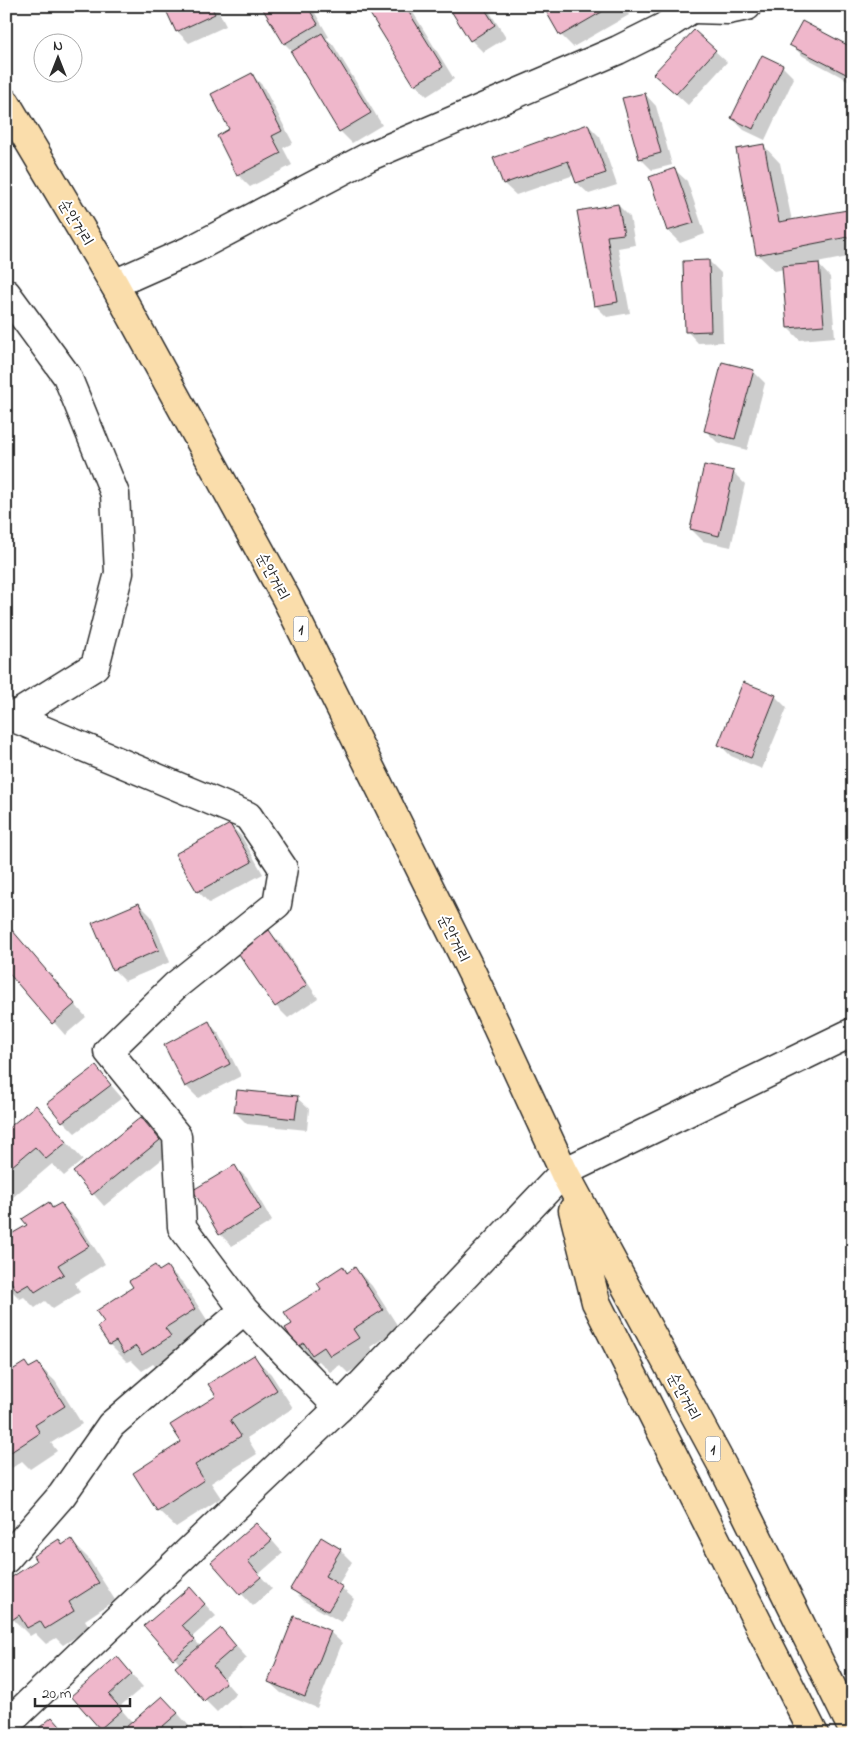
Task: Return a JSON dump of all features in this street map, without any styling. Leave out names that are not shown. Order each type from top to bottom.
[{"type":"main road","name":"순안거리","points":[[8,112],[114,284],[286,598],[472,973],[564,1172],[723,1467],[853,1730]]},
{"type":"main road","name":"순안거리","points":[[564,1172],[596,1302],[814,1734]]},
{"type":"street","points":[[114,284],[195,248],[368,157],[618,50],[664,27],[695,8],[728,10],[747,6]]},
{"type":"street","points":[[6,293],[66,376],[115,494],[119,573],[95,666],[18,714],[7,715]]},
{"type":"street","points":[[7,715],[248,816],[283,868],[277,904],[175,986],[108,1051],[177,1136],[182,1227],[244,1310],[339,1408]]},
{"type":"street","points":[[6,1725],[339,1408],[564,1172],[853,1032]]},
{"type":"street","points":[[6,1559],[62,1495],[111,1424],[244,1310]]},
{"type":"building","points":[[164,6],[211,6],[215,14],[176,32]]},
{"type":"building","points":[[261,6],[307,6],[318,24],[284,44]]},
{"type":"building","points":[[372,6],[405,6],[443,67],[414,85],[367,9]]},
{"type":"building","points":[[448,6],[483,6],[495,25],[470,41]]},
{"type":"building","points":[[546,6],[612,6],[560,36],[544,8]]},
{"type":"building","points":[[802,21],[853,48],[853,65],[848,75],[789,45]]},
{"type":"building","points":[[694,30],[716,50],[676,94],[653,74]]},
{"type":"building","points":[[322,33],[371,113],[339,132],[291,52]]},
{"type":"building","points":[[762,55],[783,65],[753,129],[731,118]]},
{"type":"building","points":[[252,73],[282,131],[272,136],[281,153],[237,176],[217,136],[229,129],[211,94]]},
{"type":"building","points":[[645,93],[661,153],[639,159],[622,98]]},
{"type":"building","points":[[588,124],[606,173],[576,183],[568,161],[503,184],[493,158]]},
{"type":"building","points":[[764,144],[779,222],[853,209],[853,236],[756,255],[736,149]]},
{"type":"building","points":[[675,168],[694,223],[667,231],[649,177]]},
{"type":"building","points":[[618,204],[624,234],[607,236],[618,302],[594,306],[577,211]]},
{"type":"building","points":[[709,260],[711,331],[685,332],[683,261]]},
{"type":"building","points":[[819,263],[824,325],[787,328],[782,266]]},
{"type":"building","points":[[722,362],[754,370],[735,439],[704,431]]},
{"type":"building","points":[[704,465],[734,471],[719,536],[690,529]]},
{"type":"building","points":[[743,682],[776,695],[751,758],[718,745]]},
{"type":"building","points":[[230,824],[252,862],[197,892],[175,854]]},
{"type":"building","points":[[139,903],[159,950],[112,970],[92,923]]},
{"type":"building","points":[[6,923],[75,1004],[52,1024],[6,970]]},
{"type":"building","points":[[269,930],[307,985],[275,1007],[237,951]]},
{"type":"building","points":[[209,1021],[230,1064],[185,1087],[164,1045]]},
{"type":"building","points":[[96,1066],[111,1085],[62,1122],[47,1103]]},
{"type":"building","points":[[237,1090],[298,1096],[295,1119],[234,1112]]},
{"type":"building","points":[[36,1105],[67,1142],[46,1159],[35,1147],[6,1171],[6,1130]]},
{"type":"building","points":[[141,1117],[160,1140],[92,1195],[73,1172]]},
{"type":"building","points":[[235,1165],[261,1209],[219,1235],[193,1190]]},
{"type":"building","points":[[49,1202],[52,1208],[61,1203],[89,1246],[58,1265],[64,1274],[35,1292],[29,1284],[17,1291],[9,1279],[6,1280],[6,1237],[27,1225],[22,1219]]},
{"type":"building","points":[[155,1265],[159,1271],[167,1266],[195,1309],[165,1328],[171,1336],[142,1355],[136,1346],[124,1354],[116,1341],[109,1345],[97,1327],[104,1322],[96,1311],[133,1287],[129,1281]]},
{"type":"building","points":[[343,1266],[347,1273],[355,1267],[383,1310],[353,1329],[359,1338],[330,1356],[324,1347],[312,1355],[304,1343],[297,1347],[285,1328],[292,1324],[284,1312],[321,1289],[317,1283]]},
{"type":"building","points":[[254,1355],[277,1390],[230,1420],[241,1436],[195,1465],[204,1480],[157,1511],[133,1473],[181,1442],[170,1425],[216,1396],[208,1384]]},
{"type":"building","points":[[25,1362],[29,1368],[38,1363],[65,1406],[35,1425],[40,1433],[11,1452],[6,1444],[6,1374]]},
{"type":"building","points":[[256,1523],[272,1540],[248,1561],[261,1577],[240,1595],[211,1562]]},
{"type":"building","points":[[321,1537],[341,1549],[325,1576],[343,1587],[328,1611],[290,1589]]},
{"type":"building","points":[[59,1539],[62,1545],[71,1539],[99,1583],[69,1602],[74,1611],[45,1629],[40,1621],[27,1628],[19,1615],[12,1620],[6,1610],[6,1581],[36,1561],[33,1556]]},
{"type":"building","points":[[190,1587],[205,1604],[182,1625],[195,1640],[173,1659],[144,1626]]},
{"type":"building","points":[[294,1616],[331,1631],[305,1697],[268,1682]]},
{"type":"building","points":[[221,1628],[236,1646],[213,1666],[226,1682],[204,1701],[175,1667]]},
{"type":"building","points":[[117,1656],[132,1674],[109,1695],[122,1710],[100,1729],[71,1696]]},
{"type":"building","points":[[162,1696],[178,1713],[154,1734],[118,1734]]},
{"type":"building","points":[[52,1717],[67,1734],[32,1734]]},
{"type":"building","points":[[241,1727],[256,1734],[238,1734]]}]
